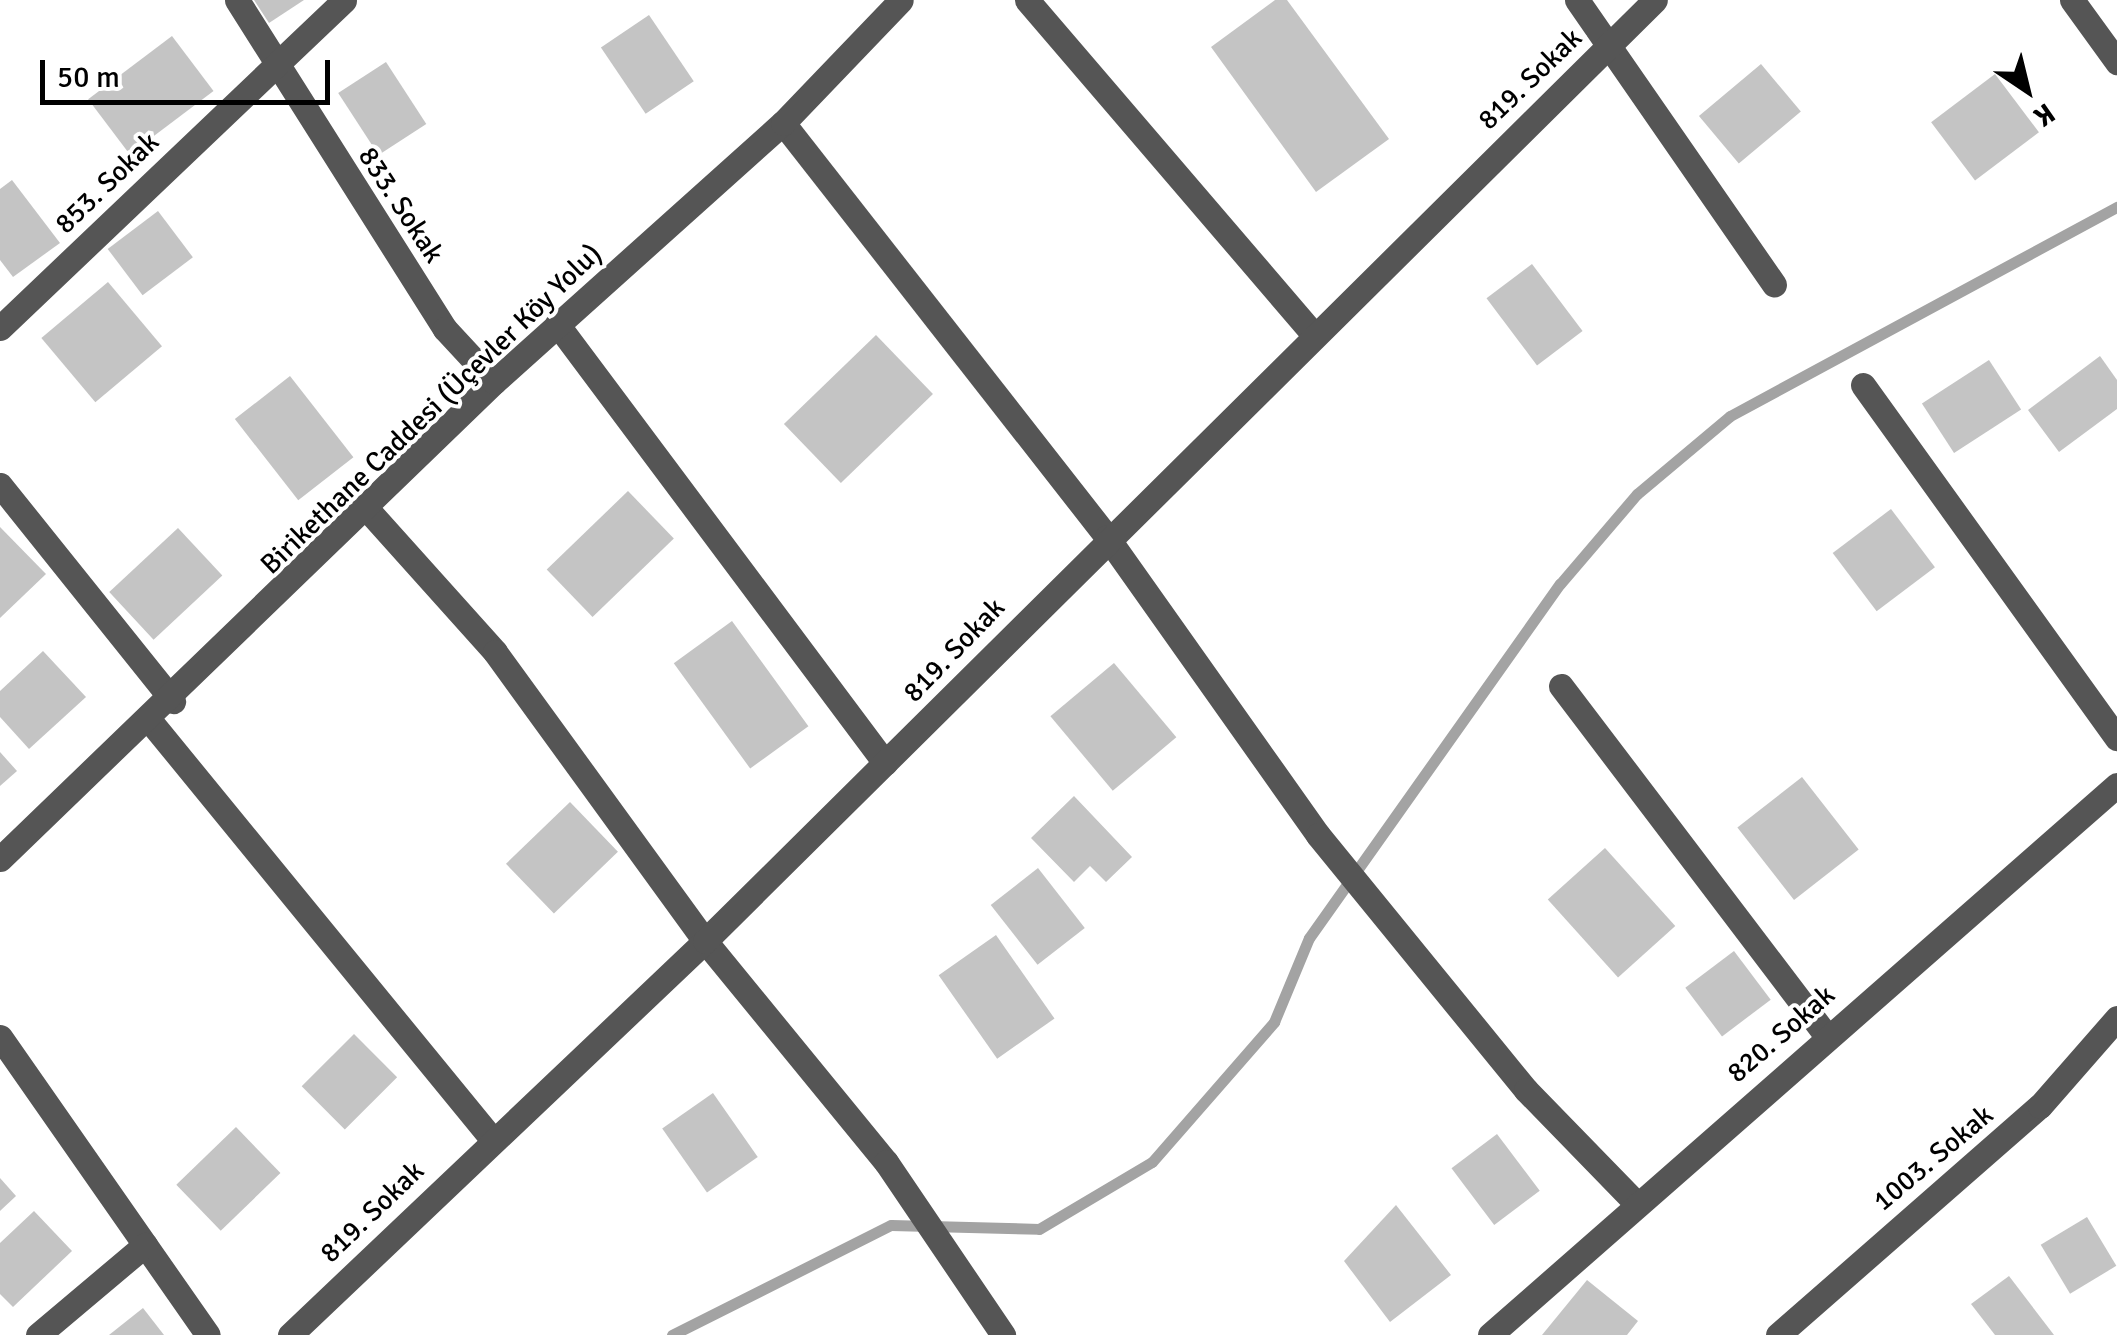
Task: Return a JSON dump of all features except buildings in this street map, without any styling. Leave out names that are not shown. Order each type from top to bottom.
[{"type":"street","name":"833. Sokak","points":[[238,0],[444,329],[494,382]]},
{"type":"street","name":"853. Sokak","points":[[0,328],[344,0]]},
{"type":"street","name":"Birikethane Caddesi (Üçevler Köy Yolu)","points":[[0,860],[173,701],[494,382],[783,123],[902,0]]},
{"type":"street","points":[[1027,0],[1312,332]]},
{"type":"street","points":[[1577,0],[1612,42],[1774,284]]},
{"type":"street","name":"819. Sokak","points":[[290,1335],[885,764],[1312,332],[1655,0]]},
{"type":"street","points":[[2072,0],[2117,62]]},
{"type":"street","points":[[783,123],[1107,536],[1318,835],[1526,1090],[1635,1202]]},
{"type":"street","points":[[557,324],[885,764]]},
{"type":"street","points":[[1863,386],[2117,738]]},
{"type":"street","points":[[0,485],[173,701]]},
{"type":"street","points":[[366,508],[495,652],[704,941],[886,1162],[1003,1335]]},
{"type":"street","points":[[1562,686],[1826,1034]]},
{"type":"street","points":[[150,722],[492,1138]]},
{"type":"street","name":"820. Sokak","points":[[1490,1335],[1826,1034],[2117,785]]},
{"type":"street","name":"1003. Sokak","points":[[1778,1335],[2040,1106],[2117,1018]]},
{"type":"street","points":[[0,1037],[208,1335]]},
{"type":"street","points":[[38,1335],[145,1245]]},
{"type":"waterway","points":[[672,1335],[891,1225],[1039,1229],[1152,1162],[1274,1022],[1309,938],[1560,584],[1637,494],[1730,416],[2117,207]]}]
